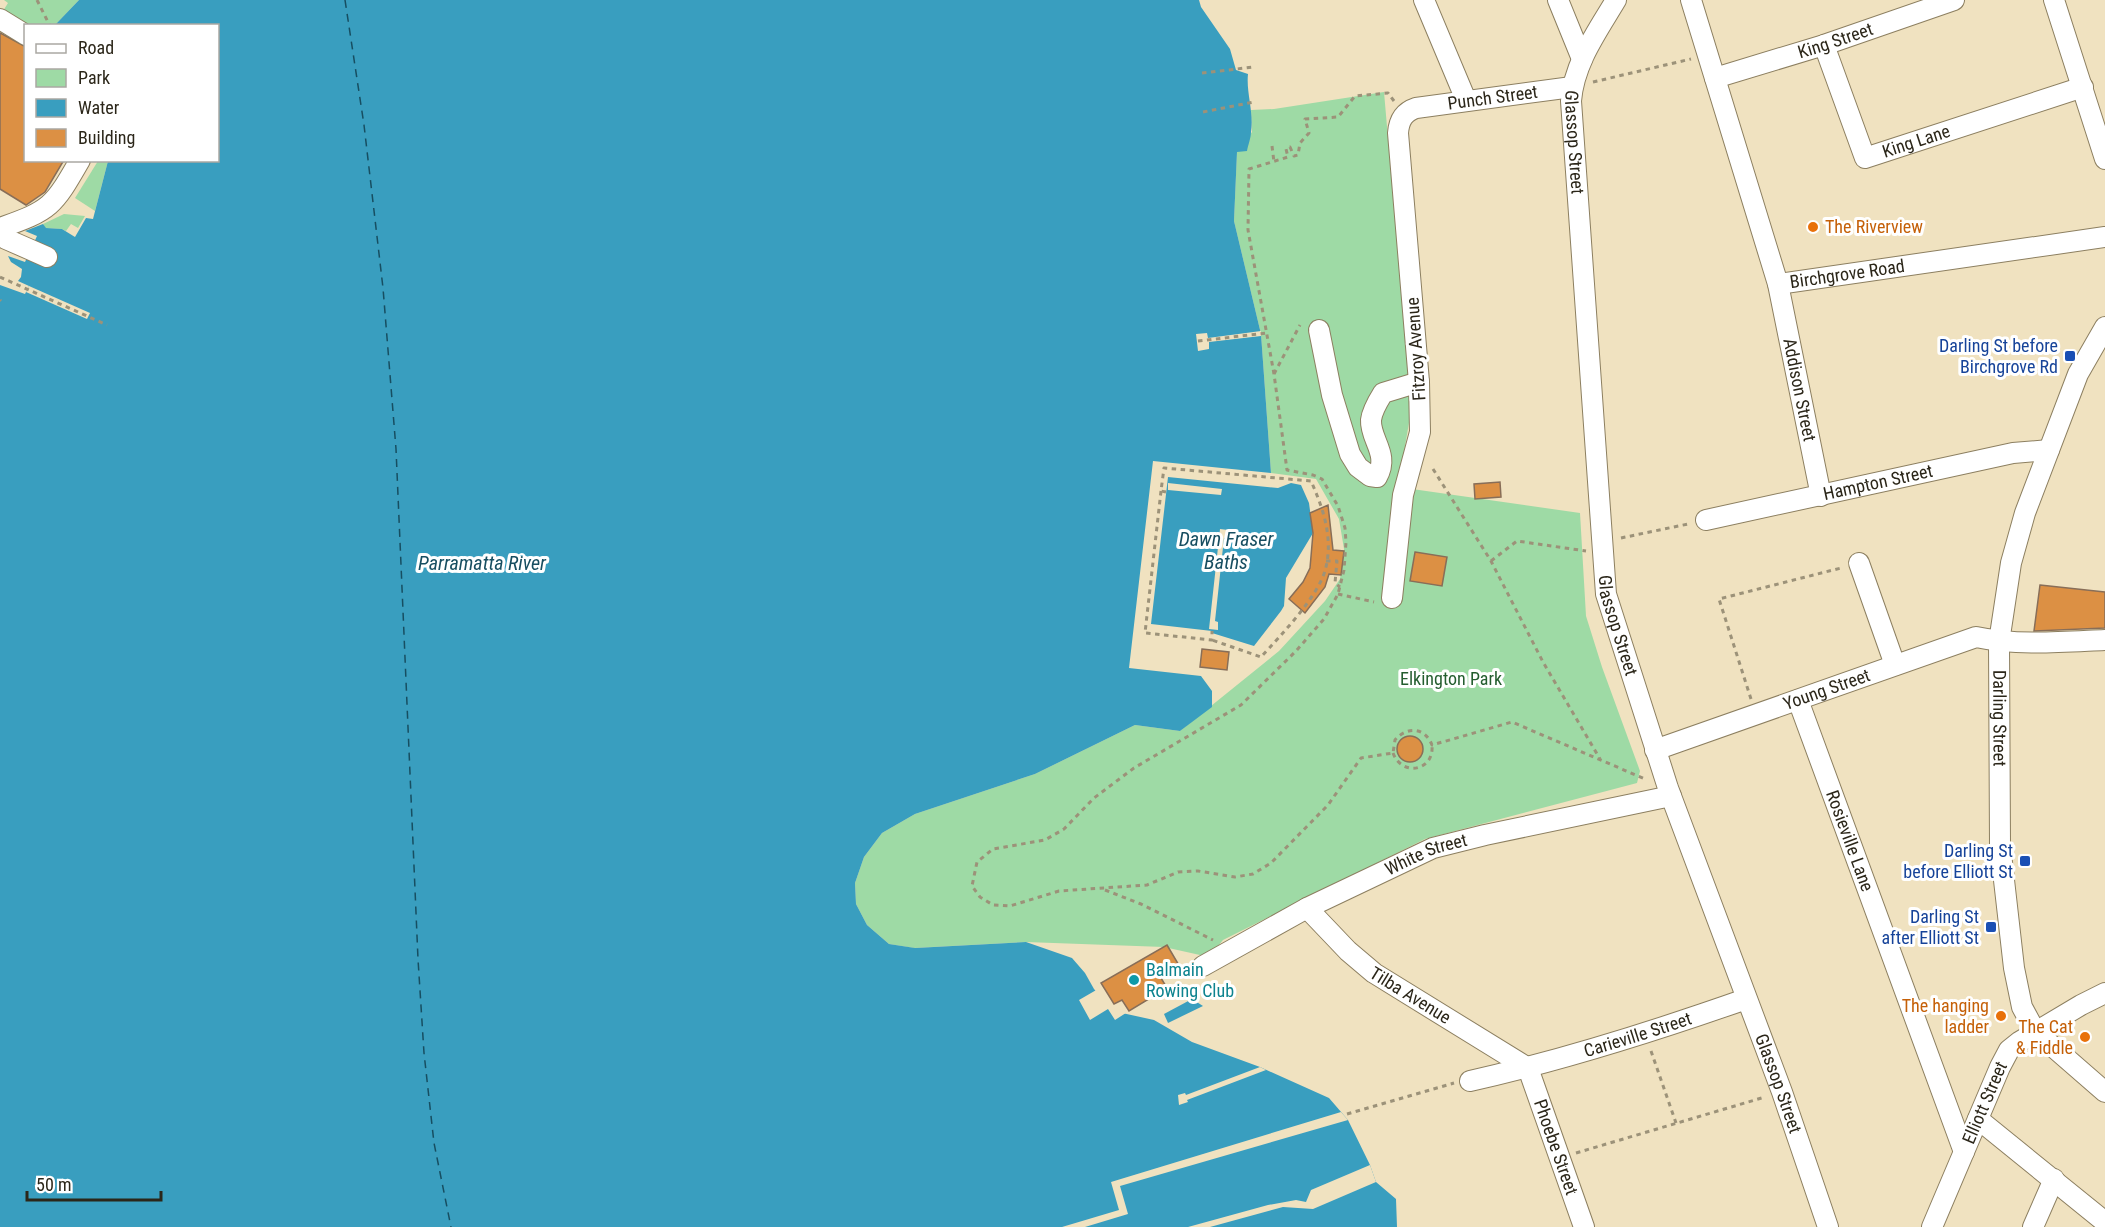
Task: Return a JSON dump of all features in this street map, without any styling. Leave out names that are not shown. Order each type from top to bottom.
[{"type":"street","points":[[1424,0],[1466,100]]},
{"type":"street","points":[[1558,0],[1582,58]]},
{"type":"street","name":"Glassop Street","points":[[1616,0],[1582,58],[1572,87],[1571,115],[1606,594],[1669,792],[1782,1092],[1828,1227]]},
{"type":"street","name":"Birchgrove Road","points":[[1691,0],[1778,284],[2105,237]]},
{"type":"street","name":"King Street","points":[[1715,78],[1824,45],[1954,0]]},
{"type":"street","points":[[2054,0],[2105,159]]},
{"type":"street","points":[[0,19],[24,33]]},
{"type":"street","name":"King Lane","points":[[1824,45],[1865,159],[2083,87]]},
{"type":"street","name":"Punch Street","points":[[1410,111],[1466,100],[1572,87]]},
{"type":"street","name":"Fitzroy Avenue","points":[[1383,600],[1403,495],[1420,432],[1419,382],[1398,133],[1400,121],[1410,111]]},
{"type":"street","points":[[0,228],[42,212],[55,201],[79,162]]},
{"type":"street","points":[[0,232],[6,239],[47,257]]},
{"type":"street","name":"Addison Street","points":[[1778,284],[1821,496]]},
{"type":"street","name":"Darling Street","points":[[2105,327],[2078,374],[2025,513],[2011,563],[1999,642],[2001,862],[2014,968],[2022,1008],[2035,1031],[2105,1092]]},
{"type":"street","points":[[1319,330],[1332,395],[1350,454],[1358,467],[1370,476],[1377,477],[1381,471],[1381,456],[1371,421],[1376,405],[1383,393],[1419,382]]},
{"type":"street","name":"Hampton Street","points":[[1706,520],[2013,453],[2049,450]]},
{"type":"street","points":[[1859,563],[1895,665]]},
{"type":"street","name":"Young Street","points":[[1655,750],[1976,637],[1999,642],[2034,643],[2105,640]]},
{"type":"street","name":"Rosieville Lane","points":[[1798,700],[1964,1152]]},
{"type":"street","name":"White Street","points":[[1203,966],[1307,908],[1433,848],[1669,792]]},
{"type":"street","name":"Tilba Avenue","points":[[1307,908],[1361,963],[1528,1068]]},
{"type":"street","name":"Elliott Street","points":[[1932,1227],[2009,1050],[2035,1031],[2105,993]]},
{"type":"street","name":"Carieville Street","points":[[1470,1081],[1528,1068],[1646,1034],[1746,999]]},
{"type":"street","name":"Phoebe Street","points":[[1528,1068],[1584,1227]]},
{"type":"street","points":[[1978,1119],[2105,1222]]},
{"type":"street","points":[[2033,1227],[2054,1179]]},
{"type":"path","points":[[37,0],[49,24]]},
{"type":"path","points":[[1572,87],[1708,55]]},
{"type":"path","points":[[1202,74],[1254,67]]},
{"type":"path","points":[[1393,753],[1361,758],[1328,805],[1271,863],[1253,874],[1235,877],[1198,871],[1178,872],[1147,885],[1059,891],[1011,906],[993,905],[980,897],[972,886],[977,862],[993,849],[1045,840],[1064,828],[1094,798],[1134,768],[1241,705],[1324,619],[1340,587],[1346,556],[1345,528],[1338,506],[1322,479],[1287,470],[1275,374],[1248,230],[1249,169],[1288,157],[1286,149],[1290,147],[1294,156],[1298,155],[1300,142],[1309,133],[1305,118],[1338,117],[1354,96],[1388,93],[1410,111]]},
{"type":"path","points":[[1203,112],[1254,102]]},
{"type":"path","points":[[1272,146],[1274,162]]},
{"type":"path","points":[[0,277],[107,325]]},
{"type":"path","points":[[1275,374],[1299,326],[1305,322],[1314,324],[1319,330]]},
{"type":"path","points":[[1198,340],[1267,333]]},
{"type":"path","points":[[1164,468],[1311,481],[1322,506],[1328,537],[1326,561],[1326,567],[1317,588],[1262,657],[1212,639],[1145,633],[1164,491],[1164,468]]},
{"type":"path","points":[[1433,470],[1491,561],[1543,662],[1601,760]]},
{"type":"path","points":[[1491,561],[1517,541],[1603,548],[1706,520]]},
{"type":"path","points":[[1326,561],[1337,561],[1335,582],[1340,587]]},
{"type":"path","points":[[1756,715],[1719,599],[1859,563]]},
{"type":"path","points":[[1338,594],[1383,600]]},
{"type":"path","points":[[1212,631],[1212,639]]},
{"type":"path","points":[[1432,745],[1512,722],[1669,792]]},
{"type":"path","points":[[1419,730],[1429,738],[1432,745],[1431,757],[1417,768],[1405,767],[1395,759],[1393,753],[1395,740],[1405,731],[1419,730]]},
{"type":"path","points":[[1101,889],[1141,904],[1230,949]]},
{"type":"path","points":[[1646,1034],[1676,1123]]},
{"type":"path","points":[[1347,1114],[1470,1081]]},
{"type":"path","points":[[1560,1158],[1782,1092]]},
{"type":"green space","points":[[4,0],[79,0],[56,24],[27,24],[3,11],[8,3]]},
{"type":"green space","name":"Elkington Park","points":[[1384,92],[1410,391],[1410,417],[1398,487],[1580,513],[1586,616],[1640,771],[1637,783],[1425,839],[1223,940],[1209,957],[1164,947],[1026,942],[914,948],[889,944],[867,925],[856,904],[855,883],[864,857],[882,833],[915,814],[1035,774],[1135,725],[1180,731],[1279,651],[1325,601],[1340,579],[1344,549],[1339,519],[1316,479],[1271,473],[1261,334],[1234,221],[1237,151],[1252,132],[1251,110],[1274,109]]},
{"type":"green space","points":[[97,162],[108,162],[95,211],[75,198]]},
{"type":"green space","points":[[64,214],[85,216],[78,228],[71,224],[66,231],[45,228],[43,224]]},
{"type":"water","name":"Parramatta River","points":[[79,0],[1199,0],[1201,7],[1230,49],[1236,70],[1248,74],[1252,117],[1251,134],[1247,151],[1237,152],[1234,221],[1261,334],[1271,473],[1153,461],[1129,668],[1201,676],[1212,691],[1212,707],[1180,731],[1135,725],[1035,774],[915,814],[882,833],[864,857],[855,883],[856,904],[867,925],[889,944],[915,948],[1026,942],[1072,958],[1113,1011],[1154,1020],[1192,1042],[1260,1067],[1329,1098],[1348,1120],[1376,1182],[1396,1199],[1397,1227],[0,1227],[0,285],[25,294],[29,286],[18,281],[22,269],[11,262],[8,256],[25,262],[37,236],[25,231],[43,224],[46,228],[62,229],[75,237],[86,218],[93,219],[108,162],[219,162],[219,24],[56,24]]},
{"type":"water","name":"Dawn Fraser Baths","points":[[1168,477],[1278,488],[1291,483],[1301,485],[1309,503],[1313,533],[1286,578],[1284,606],[1254,646],[1212,633],[1212,631],[1151,624]]},
{"type":"water","points":[[1192,999],[1203,1006],[1168,1023],[1164,1014]]},
{"type":"pier","points":[[29,286],[90,313],[87,319],[26,292]]},
{"type":"pier","points":[[1261,331],[1261,336],[1209,342],[1209,349],[1198,351],[1196,334],[1207,333],[1208,338]]},
{"type":"pier","points":[[1168,483],[1222,489],[1221,495],[1168,490]]},
{"type":"pier","points":[[1220,529],[1228,530],[1228,537],[1224,538],[1215,621],[1218,622],[1218,630],[1209,629]]},
{"type":"pier","points":[[1098,989],[1114,1008],[1129,1011],[1115,1020],[1108,1009],[1090,1020],[1079,1000]]},
{"type":"pier","points":[[1260,1067],[1266,1070],[1179,1105],[1178,1095],[1185,1093],[1186,1095]]},
{"type":"pier","points":[[1341,1112],[1348,1120],[1120,1186],[1128,1214],[1085,1227],[1062,1227],[1119,1210],[1111,1182]]},
{"type":"pier","points":[[1370,1165],[1376,1182],[1313,1209],[1283,1207],[1210,1227],[1188,1227],[1268,1205],[1296,1200],[1306,1202],[1311,1190]]},
{"type":"building","points":[[0,33],[24,46],[24,162],[63,162],[45,192],[26,205],[0,189]]},
{"type":"building","points":[[1500,482],[1501,497],[1475,499],[1474,484]]},
{"type":"building","points":[[1328,505],[1333,550],[1344,551],[1341,575],[1329,574],[1325,587],[1305,613],[1289,599],[1303,582],[1310,568],[1313,533],[1310,513]]},
{"type":"building","points":[[1415,552],[1447,557],[1442,586],[1410,581]]},
{"type":"building","points":[[2040,585],[2105,592],[2105,628],[2034,631]]},
{"type":"building","points":[[1202,649],[1229,652],[1227,670],[1200,667]]},
{"type":"building","points":[[1410,736],[1419,740],[1423,749],[1419,758],[1410,762],[1401,758],[1397,749],[1401,740]]},
{"type":"building","name":"Balmain Rowing Club","points":[[1167,945],[1180,967],[1161,978],[1167,988],[1129,1011],[1122,1000],[1114,1004],[1101,983]]},
{"type":"ferry route","points":[[345,0],[364,125],[383,288],[396,449],[424,1053],[434,1143],[451,1227]]},
{"type":"place","name":"The Riverview","points":[[1813,227]]},
{"type":"place","name":"Darling St before Birchgrove Rd","points":[[2070,356]]},
{"type":"place","name":"Darling St before Elliott St","points":[[2025,861]]},
{"type":"place","name":"Darling St after Elliott St","points":[[1991,927]]},
{"type":"place","name":"Balmain Rowing Club","points":[[1134,980]]},
{"type":"place","name":"The hanging ladder","points":[[2001,1016]]},
{"type":"place","name":"The Cat & Fiddle","points":[[2085,1037]]}]
